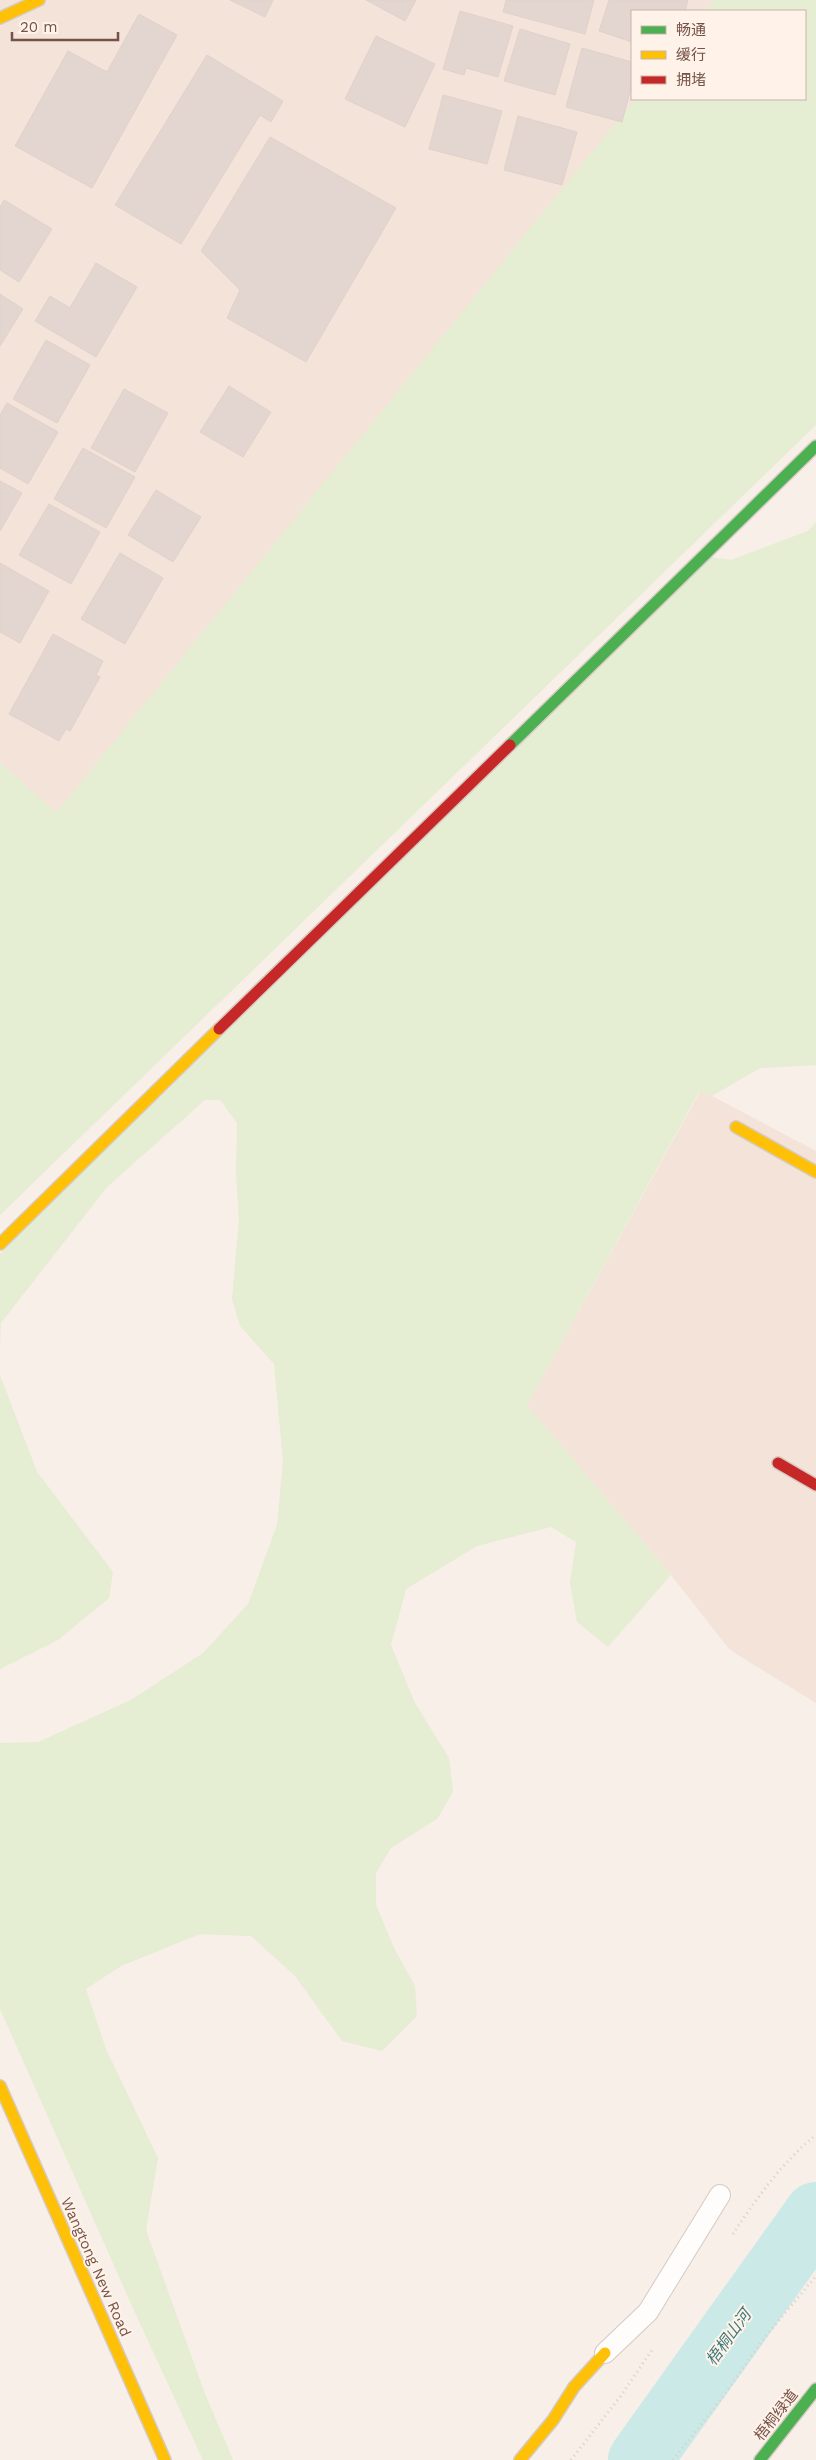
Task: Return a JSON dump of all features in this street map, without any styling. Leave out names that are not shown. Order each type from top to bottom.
[{"type":"street","points":[[0,18],[39,0]]},
{"type":"street","points":[[0,1244],[816,446]]},
{"type":"street","points":[[736,1127],[816,1172]]},
{"type":"street","points":[[778,1463],[816,1485]]},
{"type":"street","name":"Wangtong New Road","points":[[0,2086],[165,2460]]},
{"type":"street","points":[[520,2460],[553,2420],[574,2387],[606,2353]]},
{"type":"street","name":"梧桐绿道","points":[[760,2460],[816,2389]]},
{"type":"lane","points":[[606,2353],[648,2312],[720,2195]]},
{"type":"path","points":[[673,2460],[722,2398],[765,2337],[816,2276]]},
{"type":"shaded area","points":[[0,0],[722,0],[714,10],[631,10],[631,100],[640,100],[56,813],[0,762]]},
{"type":"shaded area","points":[[700,1092],[712,1096],[816,1151],[816,1703],[730,1650],[671,1575],[527,1405]]},
{"type":"green space","points":[[715,0],[816,0],[816,425],[0,1215],[0,762],[56,813],[634,100],[806,100],[806,10],[706,10]]},
{"type":"green space","points":[[816,522],[816,1065],[760,1068],[712,1096],[699,1092],[527,1405],[671,1575],[608,1647],[577,1622],[570,1583],[576,1542],[551,1527],[477,1546],[406,1589],[391,1645],[415,1703],[449,1758],[453,1792],[437,1819],[391,1848],[376,1873],[376,1905],[395,1950],[415,1986],[417,2016],[382,2051],[342,2041],[295,1976],[251,1936],[200,1934],[121,1966],[86,1989],[106,2049],[158,2158],[146,2230],[204,2391],[233,2460],[203,2460],[132,2306],[0,2009],[0,1743],[38,1742],[131,1700],[203,1653],[248,1604],[277,1525],[283,1461],[274,1364],[240,1326],[232,1299],[239,1220],[236,1172],[237,1123],[220,1100],[205,1100],[107,1187],[1,1323],[0,1350],[0,1254],[710,557],[731,560],[808,531]]},
{"type":"green space","points":[[0,1375],[37,1472],[113,1572],[109,1598],[58,1640],[0,1669]]},
{"type":"building","points":[[230,0],[273,0],[265,17]]},
{"type":"building","points":[[366,0],[416,0],[405,21]]},
{"type":"building","points":[[506,0],[594,0],[585,34],[503,12]]},
{"type":"building","points":[[609,0],[688,0],[685,10],[631,10],[631,42],[599,31]]},
{"type":"building","points":[[460,11],[513,26],[498,77],[466,68],[464,75],[443,69]]},
{"type":"building","points":[[139,14],[177,35],[92,188],[15,146],[68,51],[107,72]]},
{"type":"building","points":[[520,29],[570,44],[555,95],[504,81]]},
{"type":"building","points":[[376,36],[435,64],[405,127],[345,99]]},
{"type":"building","points":[[582,48],[631,62],[631,88],[622,122],[566,107]]},
{"type":"building","points":[[207,55],[283,101],[271,122],[260,115],[181,244],[115,205]]},
{"type":"building","points":[[443,95],[502,111],[487,164],[429,149]]},
{"type":"building","points":[[518,116],[577,132],[562,185],[504,170]]},
{"type":"building","points":[[270,137],[396,208],[306,362],[227,318],[240,290],[201,251]]},
{"type":"building","points":[[4,200],[52,229],[19,282],[0,270],[0,207]]},
{"type":"building","points":[[96,263],[137,287],[96,357],[35,321],[50,296],[70,308]]},
{"type":"building","points":[[0,294],[23,309],[0,346]]},
{"type":"building","points":[[46,340],[90,365],[57,423],[13,399]]},
{"type":"building","points":[[229,386],[271,412],[243,457],[200,432]]},
{"type":"building","points":[[124,389],[168,413],[135,472],[91,448]]},
{"type":"building","points":[[7,403],[58,432],[28,484],[0,468],[0,415]]},
{"type":"building","points":[[83,448],[135,477],[106,528],[54,499]]},
{"type":"building","points":[[0,481],[22,493],[0,531]]},
{"type":"building","points":[[156,490],[201,517],[173,562],[128,535]]},
{"type":"building","points":[[49,504],[100,532],[71,584],[19,555]]},
{"type":"building","points":[[120,553],[163,578],[125,644],[81,619]]},
{"type":"building","points":[[0,563],[49,591],[20,643],[0,632]]},
{"type":"building","points":[[53,634],[103,661],[96,675],[100,677],[70,731],[66,729],[59,741],[9,714]]},
{"type":"waterway","name":"梧桐山河","points":[[640,2460],[816,2214]]},
{"type":"traffic: fast","points":[[510,745],[816,446]]},
{"type":"traffic: fast","points":[[760,2460],[816,2389]]},
{"type":"traffic: slow","points":[[0,18],[39,0]]},
{"type":"traffic: slow","points":[[0,1244],[219,1029]]},
{"type":"traffic: slow","points":[[736,1127],[816,1172]]},
{"type":"traffic: slow","points":[[0,2086],[165,2460]]},
{"type":"traffic: slow","points":[[520,2460],[553,2420],[574,2387],[605,2353]]},
{"type":"traffic: jam","points":[[219,1029],[510,745]]},
{"type":"traffic: jam","points":[[778,1463],[816,1485]]}]
